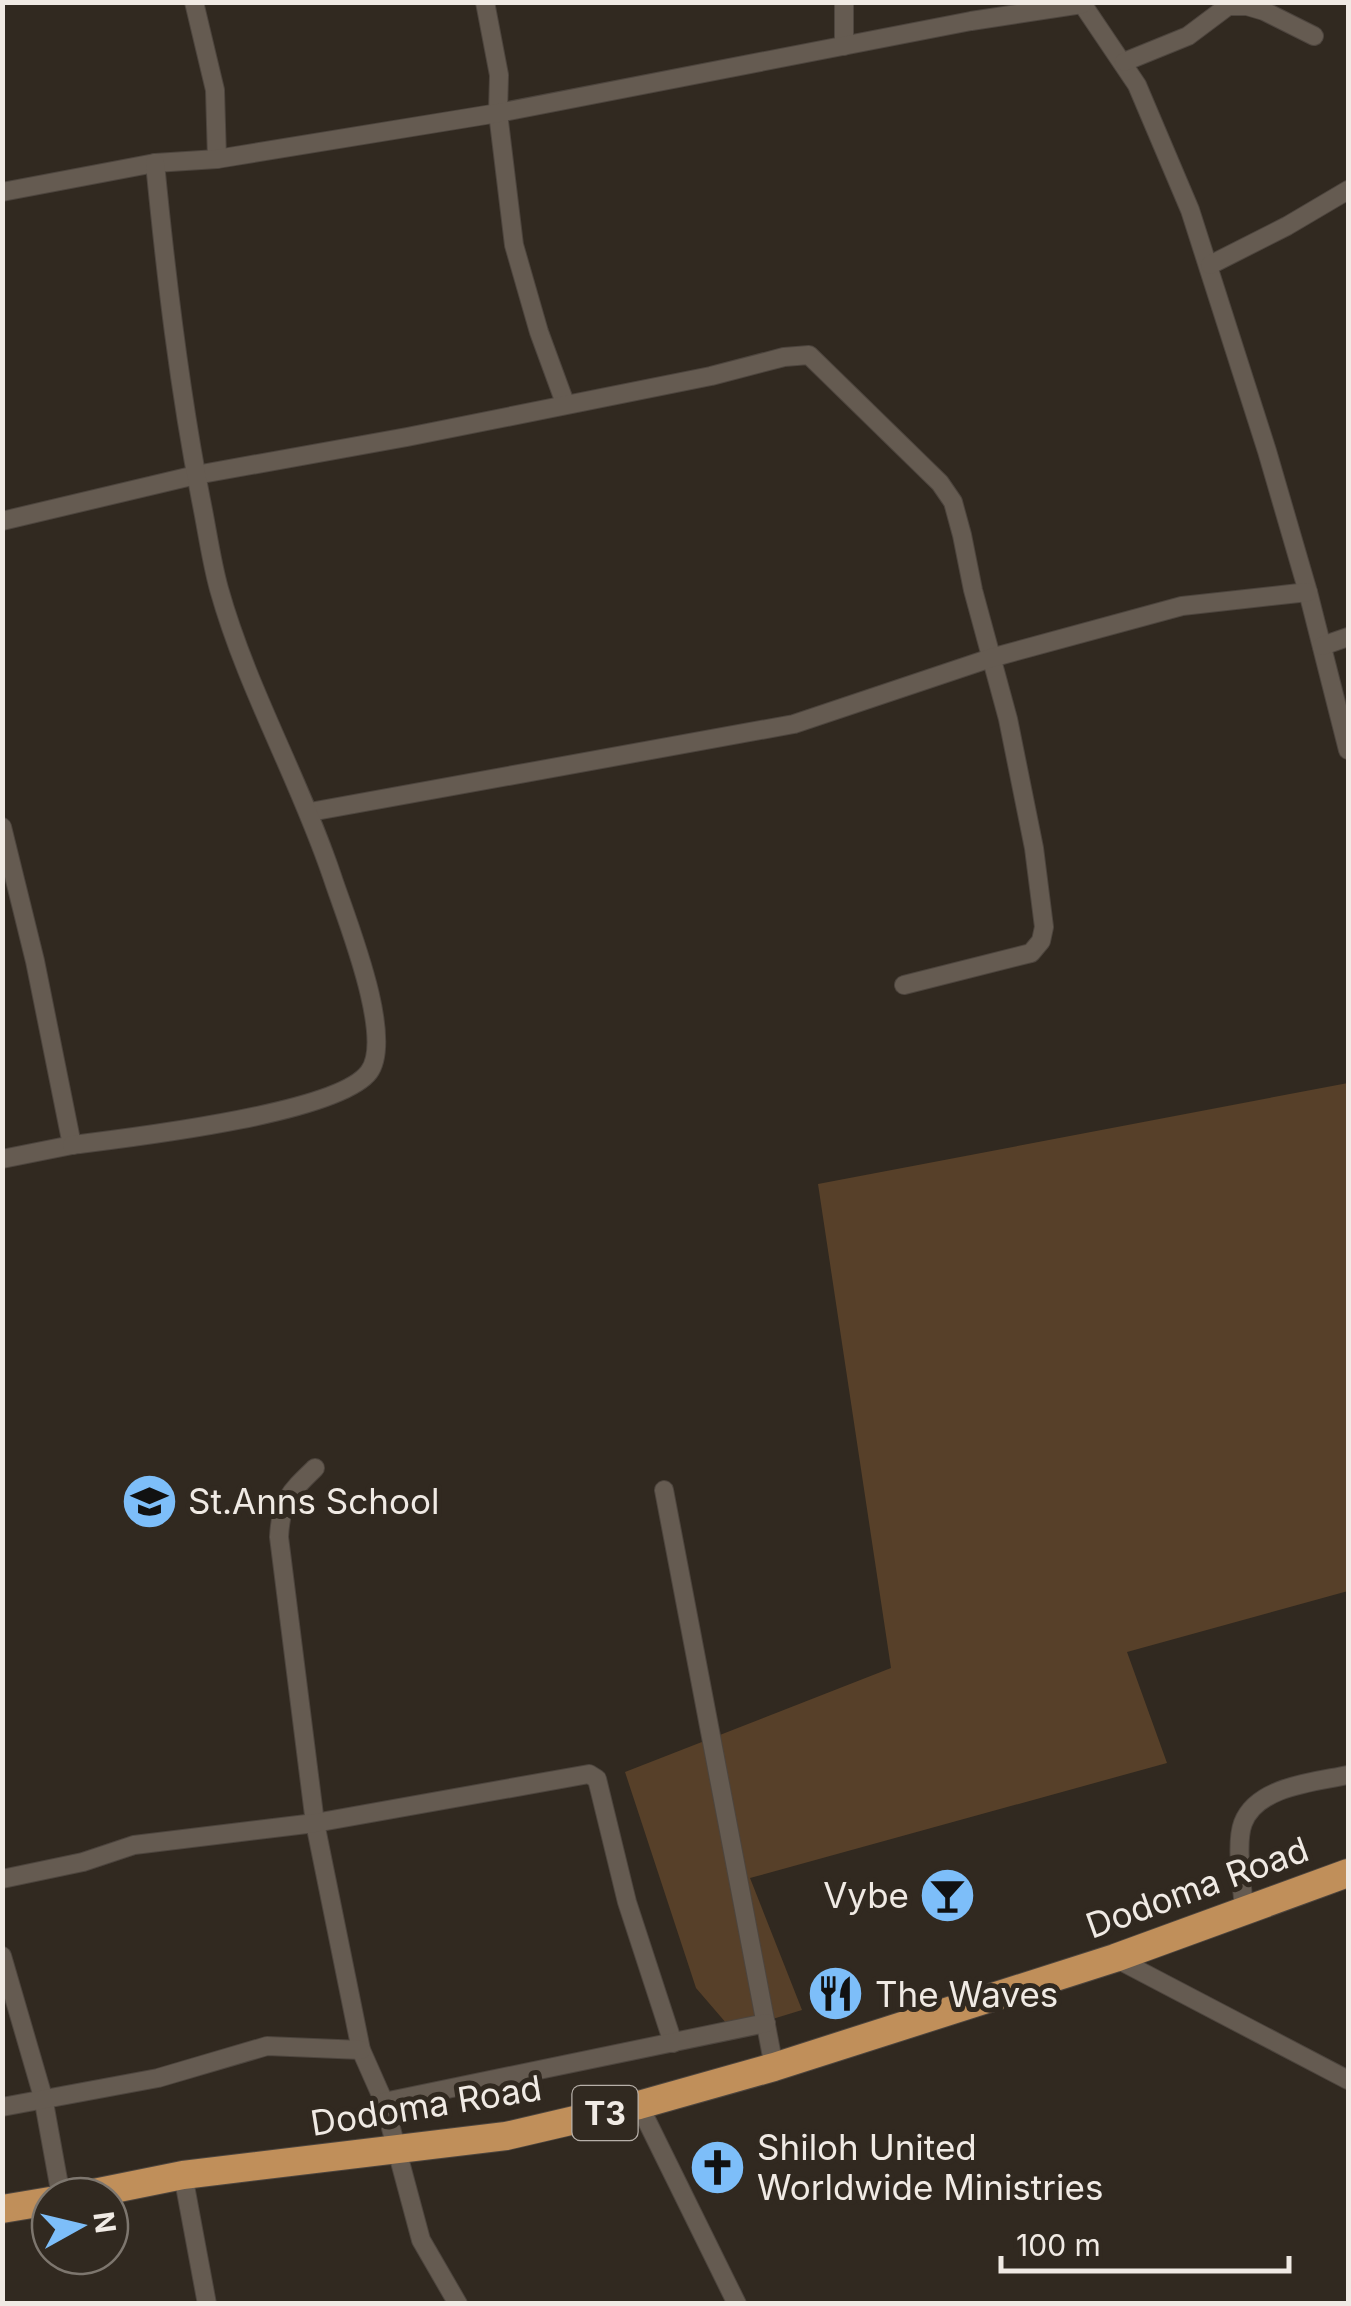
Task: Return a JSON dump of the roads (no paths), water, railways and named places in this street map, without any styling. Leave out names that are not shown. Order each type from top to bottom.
[{"type":"highway","name":"Dodoma Road","points":[[130,2186],[182,2175],[506,2136],[638,2106],[774,2067],[1115,1958],[1348,1873]]},
{"type":"highway","points":[[2,2209],[30,2204]]},
{"type":"street","points":[[194,2],[216,90],[218,159]]},
{"type":"street","points":[[485,2],[500,75],[498,113],[514,244],[565,403]]},
{"type":"street","points":[[844,2],[844,46]]},
{"type":"street","points":[[2,192],[155,163],[218,159],[498,113],[971,21],[1082,4],[1124,62],[1150,110],[1210,265],[1308,592],[1348,750]]},
{"type":"street","points":[[1124,62],[1188,36],[1228,6],[1264,11],[1314,36]]},
{"type":"street","points":[[2,1159],[193,1128],[284,1108],[342,1090],[369,1073],[378,1044],[363,967],[310,812],[260,706],[218,586],[172,335],[155,163]]},
{"type":"street","points":[[1210,265],[1348,190]]},
{"type":"street","points":[[2,521],[196,475],[809,354],[940,483],[953,502],[1008,719],[1034,848],[1044,927],[1031,953],[904,985]]},
{"type":"street","points":[[310,812],[794,724],[991,658],[1182,606],[1308,592]]},
{"type":"street","points":[[1322,646],[1348,637]]},
{"type":"street","points":[[2,828],[72,1145]]},
{"type":"street","points":[[315,1468],[288,1493],[281,1512],[280,1537],[315,1823],[361,2050],[384,2102],[421,2240],[458,2304]]},
{"type":"street","points":[[664,1490],[774,2067]]},
{"type":"street","points":[[2,1879],[83,1862],[134,1845],[315,1823],[589,1774],[597,1779],[627,1902],[673,2043]]},
{"type":"street","points":[[1244,1911],[1242,1825],[1249,1812],[1261,1798],[1348,1775]]},
{"type":"street","points":[[2,1956],[43,2097],[57,2176]]},
{"type":"street","points":[[1115,1958],[1348,2080]]},
{"type":"street","points":[[384,2102],[766,2023]]},
{"type":"street","points":[[2,2106],[158,2078],[267,2046],[361,2050]]},
{"type":"street","points":[[638,2106],[737,2304]]},
{"type":"street","points":[[182,2175],[207,2304]]},
{"type":"place","name":"St.Anns School","points":[[149,1501]]},
{"type":"place","name":"Vybe","points":[[948,1895]]},
{"type":"place","name":"The Waves","points":[[836,1994]]},
{"type":"place","name":"Shiloh United Worldwide Ministries","points":[[718,2167]]}]
